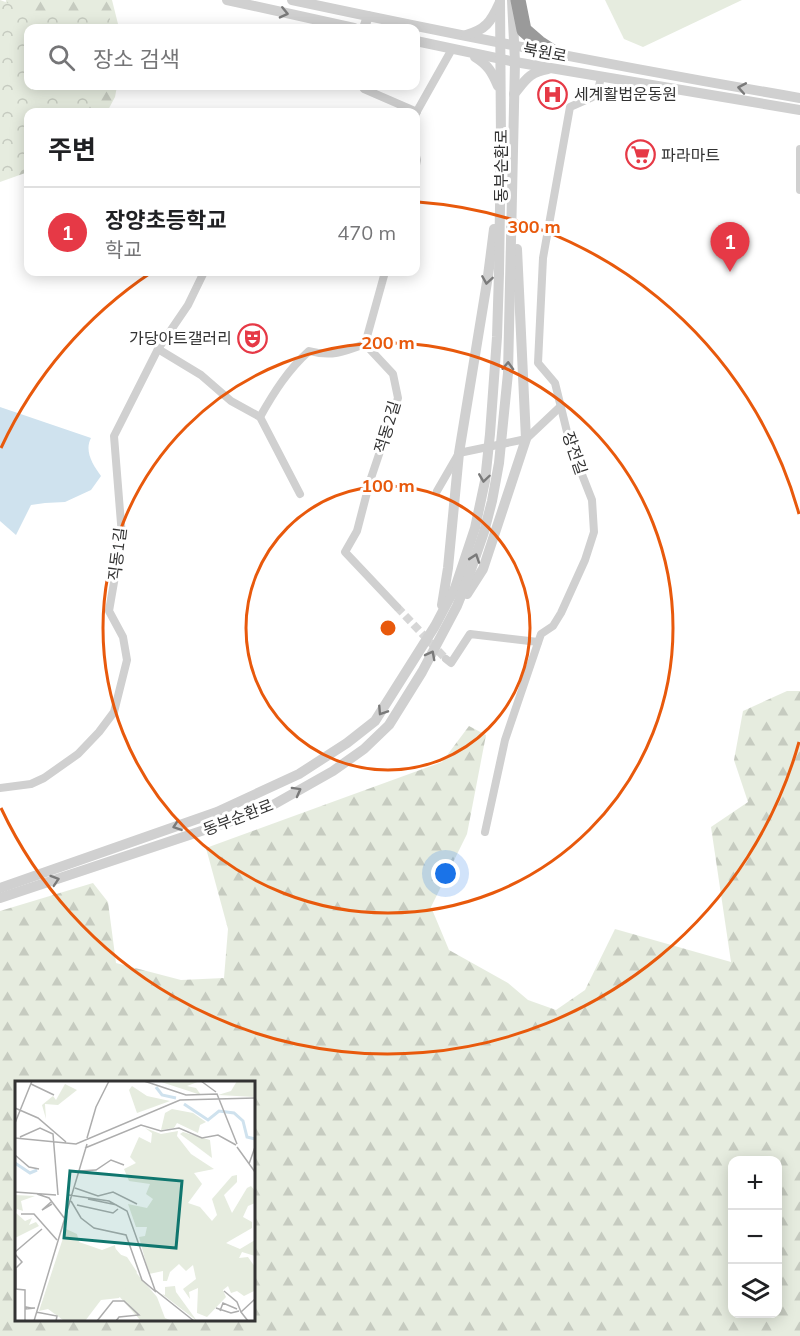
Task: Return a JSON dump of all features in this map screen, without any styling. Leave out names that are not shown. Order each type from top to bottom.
[{"type":"highway","points":[[518,0],[524,30],[556,61]]},
{"type":"street","points":[[227,0],[336,24]]},
{"type":"street","name":"북원로","points":[[292,0],[408,24]]},
{"type":"street","name":"동부순환로","points":[[0,888],[217,812],[298,774],[347,743],[375,721],[442,625],[467,582],[492,501],[499,463],[508,373],[505,274],[507,159],[515,62],[512,0]]},
{"type":"street","points":[[464,35],[478,32],[487,24],[500,1]]},
{"type":"street","name":"동부순환로","points":[[500,1],[500,90],[507,159]]},
{"type":"street","points":[[365,24],[368,16]]},
{"type":"street","name":"북원로","points":[[420,26],[514,46],[601,77],[800,110]]},
{"type":"street","name":"북원로","points":[[420,42],[515,62],[556,61],[657,74],[800,98]]},
{"type":"street","points":[[419,108],[452,49]]},
{"type":"street","points":[[464,51],[485,63],[500,90]]},
{"type":"street","points":[[514,94],[529,77],[556,61]]},
{"type":"street","name":"장전길","points":[[485,832],[505,740],[538,642],[541,634],[553,626],[561,613],[585,560],[594,532],[592,500],[570,444],[555,383],[538,363],[543,258],[570,107],[597,95],[601,77]]},
{"type":"street","points":[[366,90],[405,108]]},
{"type":"street","points":[[800,149],[800,190]]},
{"type":"street","points":[[442,625],[483,569],[526,439],[507,159]]},
{"type":"street","points":[[442,625],[459,453],[507,159]]},
{"type":"street","name":"직동1길","points":[[0,788],[31,784],[44,778],[78,754],[114,712],[127,660],[123,638],[109,611],[122,536],[114,436],[158,348],[189,305],[202,276]]},
{"type":"street","points":[[260,417],[278,385],[309,351],[323,355],[333,354],[365,344],[385,276]]},
{"type":"street","name":"적동2길","points":[[365,344],[393,374],[398,398],[370,481],[357,531],[345,552],[397,607]]},
{"type":"street","points":[[158,348],[201,375],[231,400],[260,417],[300,494]]},
{"type":"street","points":[[436,491],[459,453],[526,439],[561,406]]},
{"type":"street","name":"동부순환로","points":[[0,898],[264,810],[333,771],[364,749],[389,725],[422,672],[442,625]]},
{"type":"street","points":[[446,658],[451,663],[470,634],[538,642]]},
{"type":"green space","points":[[0,0],[47,17],[109,12],[110,24],[24,24],[24,90],[95,90],[86,108],[24,108],[24,170],[0,179]]},
{"type":"green space","points":[[6,0],[112,0],[118,24],[24,24],[24,90],[116,90],[109,108],[24,108],[24,173],[0,182],[0,18],[4,15]]},
{"type":"green space","points":[[605,0],[742,0],[643,47],[624,39]]},
{"type":"green space","points":[[787,691],[800,691],[800,1336],[0,1336],[0,911],[93,883],[108,902],[116,963],[181,980],[224,978],[228,929],[206,848],[442,762],[469,726],[486,735],[467,834],[431,907],[449,950],[508,983],[528,1000],[556,1010],[585,990],[615,929],[731,962],[711,827],[748,802],[734,760],[743,711]]},
{"type":"water","points":[[0,407],[91,438],[89,453],[92,463],[101,476],[91,490],[65,502],[31,505],[16,535],[0,521]]},
{"type":"tunnel","points":[[397,607],[446,659]]},
{"type":"place","name":"세계활법운동원","points":[[553,94]]},
{"type":"place","name":"파라마트","points":[[640,155]]},
{"type":"place","name":"장양초등학교","points":[[730,272]]},
{"type":"place","name":"가당아트갤러리","points":[[253,338]]}]
